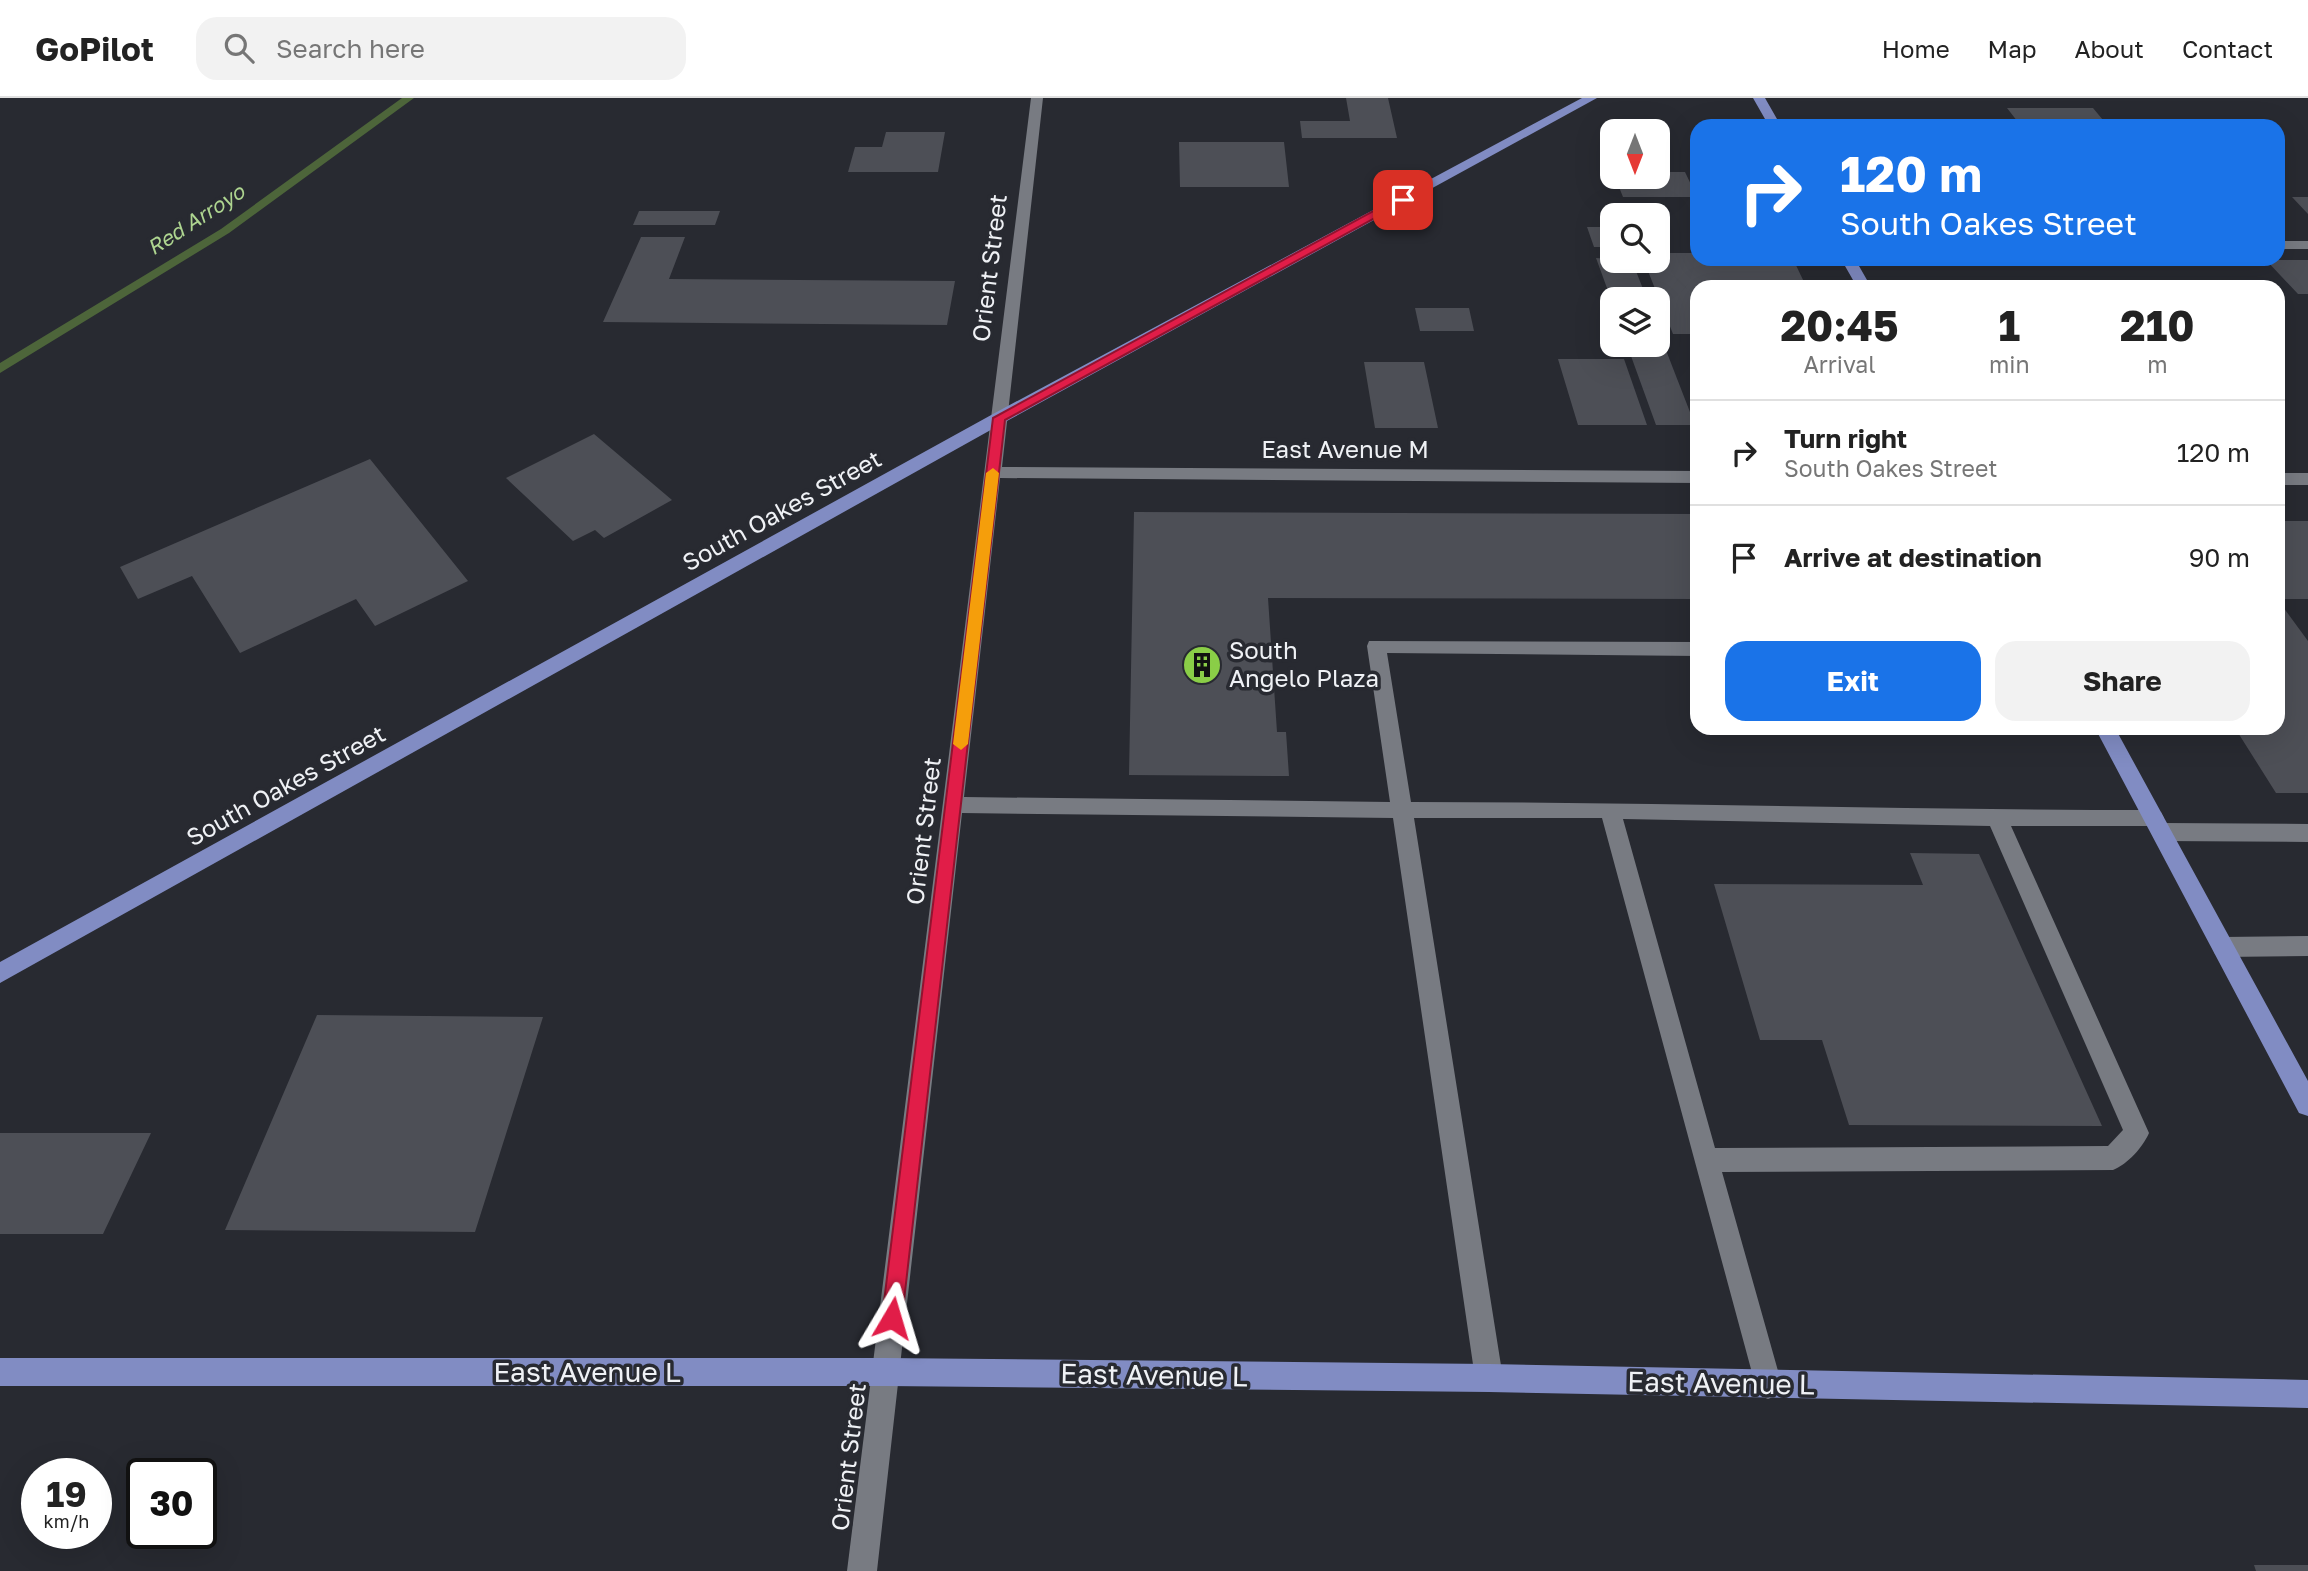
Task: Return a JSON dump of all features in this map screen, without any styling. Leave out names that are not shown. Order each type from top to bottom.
[{"type":"main road","name":"South Oakes Street","points":[[0,973],[999,418],[1574,104],[1591,98]]},
{"type":"main road","points":[[1759,98],[1771,119]]},
{"type":"main road","points":[[2109,735],[2308,1104]]},
{"type":"main road","name":"East Avenue L","points":[[0,1372],[886,1372],[1489,1378],[2308,1394]]},
{"type":"street","name":"Orient Street","points":[[862,1571],[1037,98]]},
{"type":"street","points":[[2285,245],[2308,245]]},
{"type":"street","name":"East Avenue M","points":[[993,472],[1690,477]]},
{"type":"street","points":[[2285,479],[2308,479]]},
{"type":"street","points":[[1489,1378],[1376,646],[1690,649]]},
{"type":"street","points":[[953,805],[1610,810],[1997,818],[2308,833]]},
{"type":"street","points":[[1610,810],[1768,1385]]},
{"type":"street","points":[[1705,1160],[2113,1158],[2137,1133],[1997,818]]},
{"type":"street","points":[[2223,947],[2308,946]]},
{"type":"building","points":[[1346,98],[1388,98],[1397,138],[1302,138],[1300,121],[1350,121]]},
{"type":"building","points":[[2007,108],[2093,108],[2102,119],[2016,119]]},
{"type":"building","points":[[886,132],[945,132],[938,172],[848,172],[855,147],[882,147]]},
{"type":"building","points":[[1179,142],[1284,142],[1289,187],[1180,187]]},
{"type":"building","points":[[1670,172],[1685,172],[1690,182],[1690,197],[1623,197],[1620,189],[1670,189]]},
{"type":"building","points":[[2292,197],[2308,197],[2308,214]]},
{"type":"building","points":[[639,211],[720,211],[715,225],[633,225]]},
{"type":"building","points":[[1587,227],[1600,227],[1600,247],[1594,247]]},
{"type":"building","points":[[641,237],[685,237],[669,279],[955,281],[947,325],[603,322]]},
{"type":"building","points":[[1670,253],[1690,253],[1690,266],[1796,266],[1803,280],[1690,280],[1690,334],[1673,334],[1670,326],[1670,287],[1654,287],[1649,273],[1670,273]]},
{"type":"building","points":[[2285,260],[2308,260],[2308,294],[2298,294],[2272,266],[2285,266]]},
{"type":"building","points":[[1601,273],[1637,273],[1642,287],[1607,287]]},
{"type":"building","points":[[1415,308],[1469,308],[1474,331],[1420,331]]},
{"type":"building","points":[[1631,357],[1669,357],[1690,412],[1690,425],[1656,425]]},
{"type":"building","points":[[1558,359],[1624,359],[1647,425],[1578,425]]},
{"type":"building","points":[[1364,362],[1424,362],[1438,428],[1375,428]]},
{"type":"building","points":[[594,434],[672,500],[604,538],[595,530],[573,541],[506,478]]},
{"type":"building","points":[[370,459],[468,581],[375,626],[356,599],[240,653],[192,576],[138,599],[120,567]]},
{"type":"building","name":"South Angelo Plaza","points":[[1134,512],[1690,514],[1690,599],[1268,598],[1277,732],[1286,732],[1289,776],[1129,775]]},
{"type":"building","points":[[2285,521],[2308,521],[2308,599],[2285,599]]},
{"type":"building","points":[[2285,610],[2308,641],[2308,793],[2276,793],[2239,735],[2285,735]]},
{"type":"building","points":[[1910,853],[1979,854],[2102,1126],[1849,1125],[1822,1040],[1760,1040],[1714,884],[1923,885]]},
{"type":"building","points":[[317,1015],[543,1017],[475,1232],[225,1230]]},
{"type":"building","points":[[0,1133],[151,1133],[103,1234],[0,1234]]},
{"type":"building","points":[[2254,1565],[2308,1565],[2308,1571],[2256,1571]]},
{"type":"waterway","name":"Red Arroyo","points":[[0,369],[225,231],[409,98]]},
{"type":"slow traffic","points":[[961,744],[993,473]]},
{"type":"place","name":"South Angelo Plaza","points":[[1202,665]]},
{"type":"route","points":[[892,1318],[999,418],[1403,200]]}]
